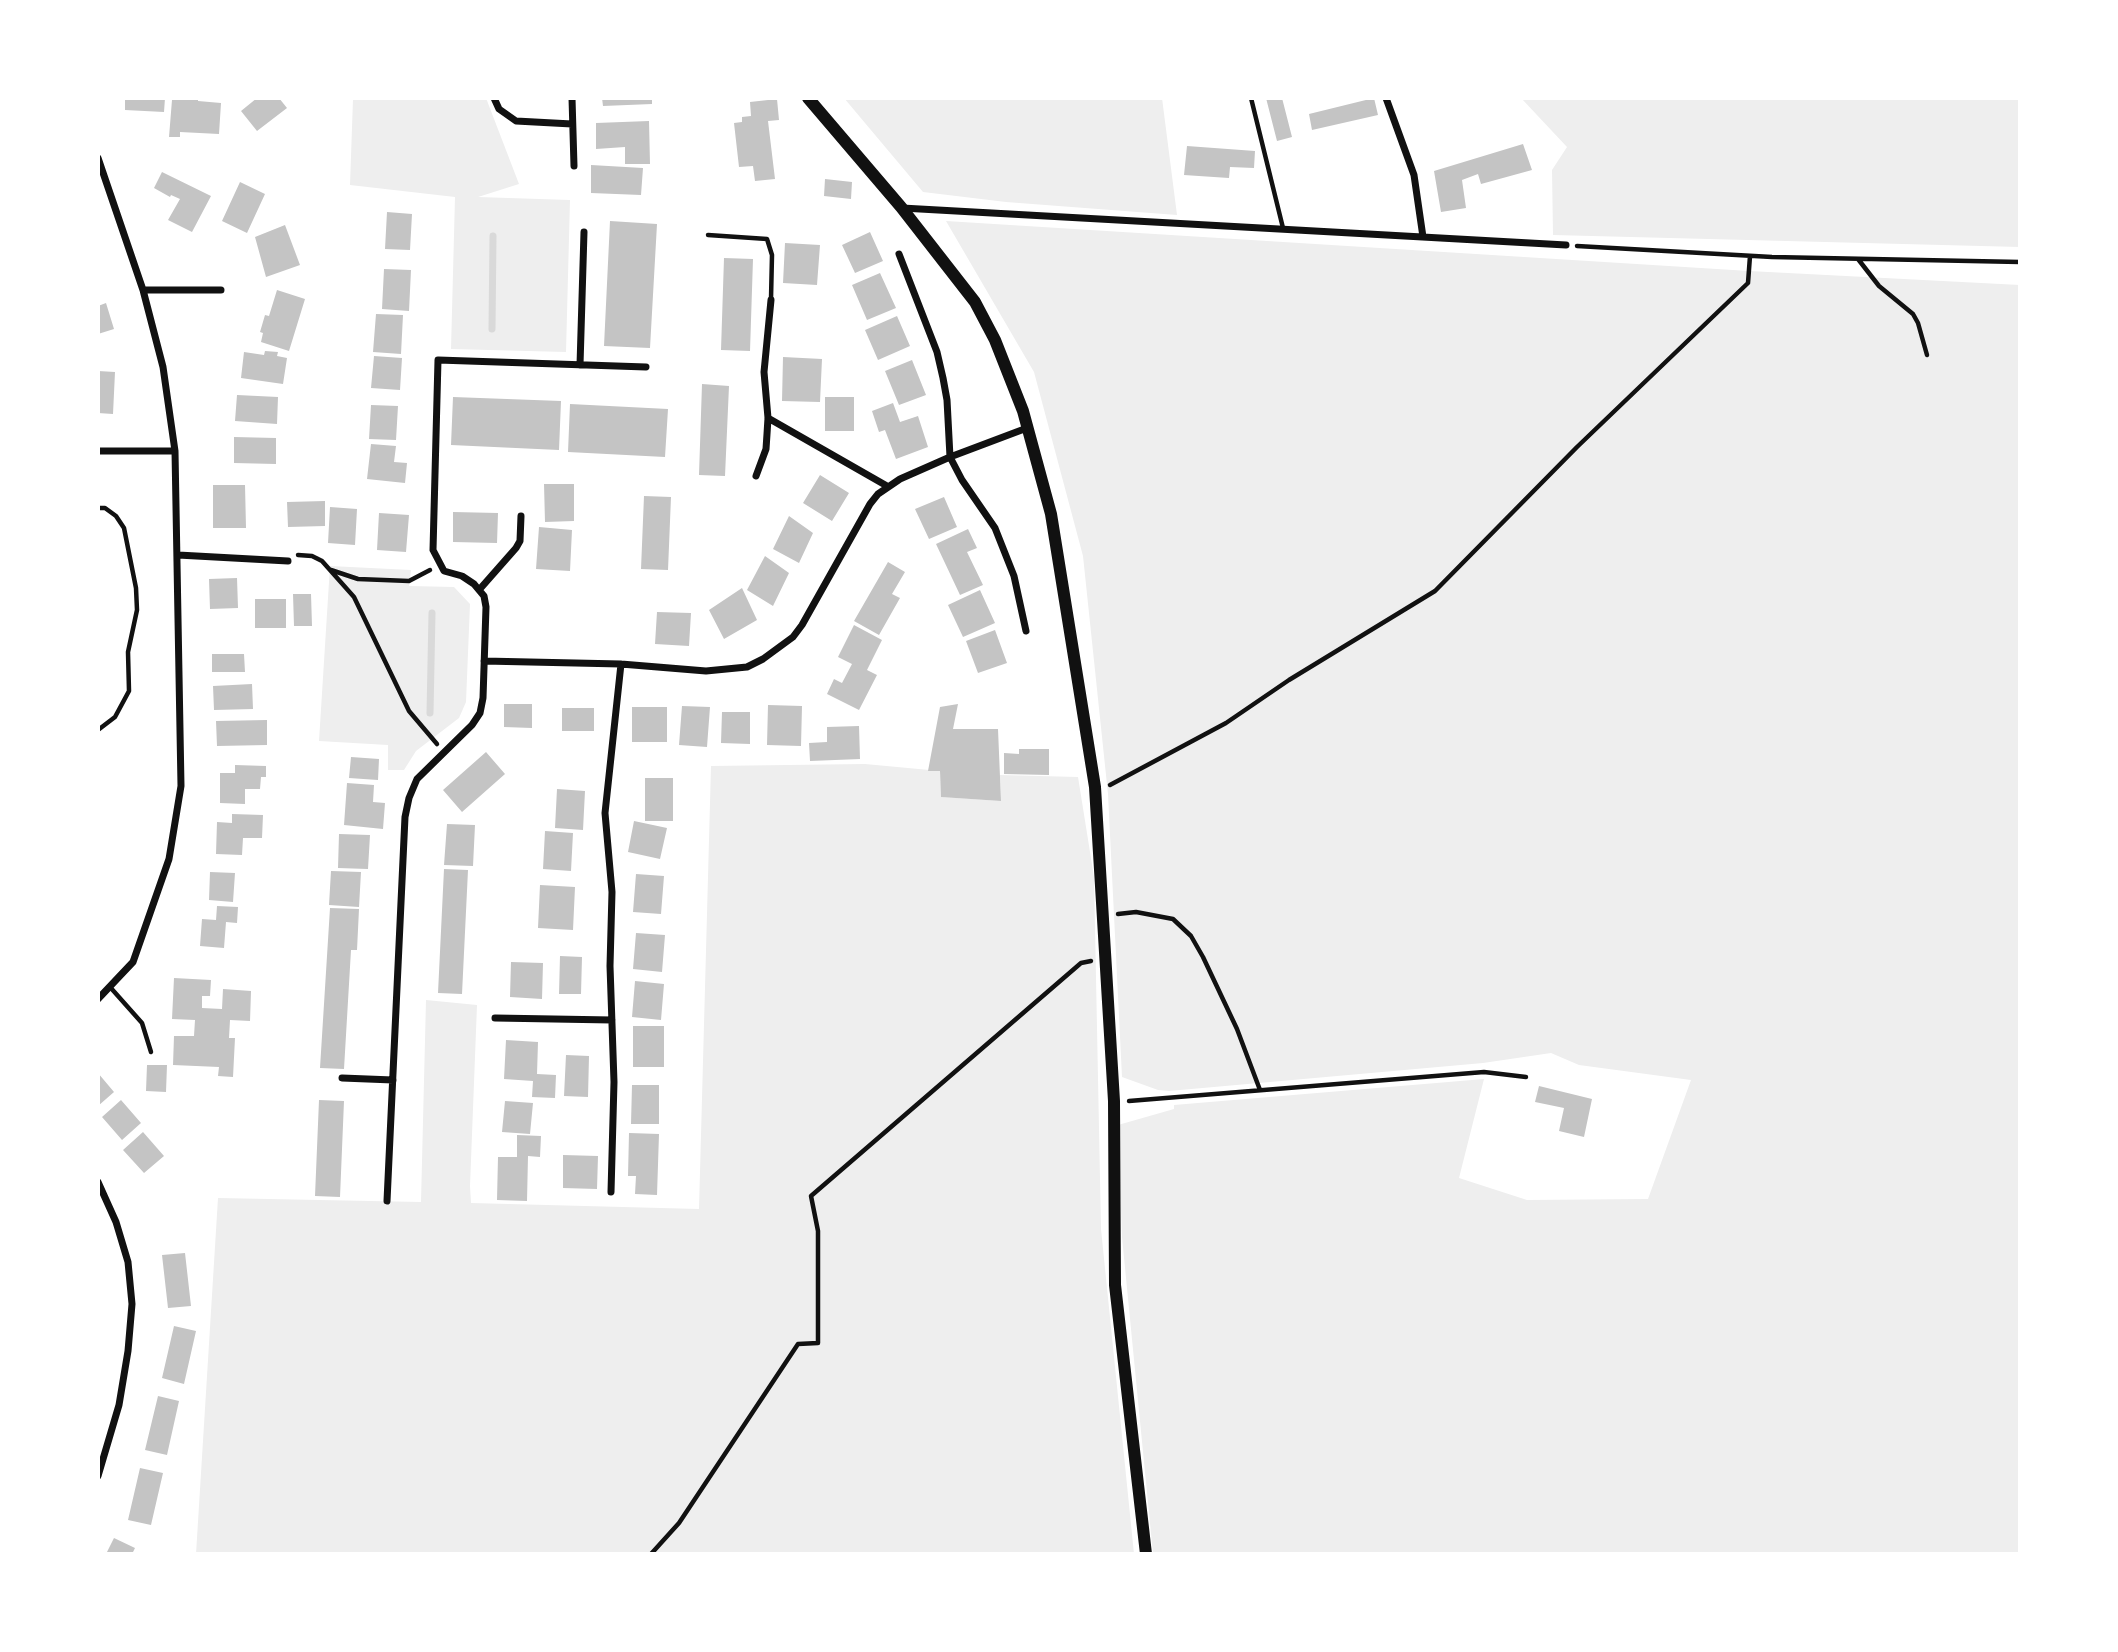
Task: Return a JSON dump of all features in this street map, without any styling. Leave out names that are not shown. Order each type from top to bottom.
[{"type":"street","points":[[494,98],[499,109],[516,121],[572,124]]},
{"type":"street","points":[[572,98],[574,166]]},
{"type":"street","points":[[808,98],[901,207],[975,302],[995,340],[1027,428],[1056,541],[1095,787],[1114,1101],[1115,1285],[1146,1554]]},
{"type":"street","points":[[1386,98],[1414,175],[1423,237]]},
{"type":"street","points":[[98,158],[143,290],[163,367],[175,451],[181,786],[169,859],[134,962],[98,999]]},
{"type":"street","points":[[901,207],[1566,245]]},
{"type":"street","points":[[580,366],[584,232]]},
{"type":"street","points":[[899,254],[937,352],[947,400],[950,457],[962,480],[995,528],[1014,576],[1026,631]]},
{"type":"street","points":[[143,290],[221,290]]},
{"type":"street","points":[[756,476],[766,449],[768,418],[764,372],[771,300]]},
{"type":"street","points":[[387,1201],[405,817],[417,779],[480,713],[484,698],[484,596],[462,576],[450,574],[439,566],[433,550],[439,360],[646,367]]},
{"type":"street","points":[[768,418],[887,486]]},
{"type":"street","points":[[484,661],[621,664],[706,671],[747,667],[771,654],[793,637],[870,504],[887,486],[950,457],[1027,428]]},
{"type":"street","points":[[98,451],[175,451]]},
{"type":"street","points":[[479,590],[520,541],[521,516]]},
{"type":"street","points":[[178,555],[288,561]]},
{"type":"street","points":[[611,1192],[614,1082],[610,966],[611,892],[605,813],[621,664]]},
{"type":"street","points":[[495,1018],[612,1020]]},
{"type":"street","points":[[342,1078],[393,1080]]},
{"type":"street","points":[[98,1182],[116,1222],[128,1262],[132,1304],[119,1405],[98,1476]]},
{"type":"lane","points":[[1251,98],[1283,228]]},
{"type":"lane","points":[[708,235],[767,239],[772,255],[771,300]]},
{"type":"lane","points":[[110,986],[142,1023],[151,1052]]},
{"type":"path","points":[[1566,245],[1750,256],[2020,262]]},
{"type":"path","points":[[1095,787],[1114,785],[1226,723],[1289,680],[1435,591],[1577,447],[1748,283],[1750,256]]},
{"type":"path","points":[[1858,259],[1873,281],[1913,314],[1927,355]]},
{"type":"path","points":[[98,508],[105,508],[116,516],[124,528],[136,588],[137,610],[128,652],[128,691],[115,717],[98,730]]},
{"type":"path","points":[[288,561],[293,555],[312,556],[322,561],[354,597],[409,711],[444,753]]},
{"type":"path","points":[[330,570],[358,579],[409,581],[439,566]]},
{"type":"path","points":[[1103,916],[1136,912],[1165,917],[1173,919],[1191,936],[1237,1030],[1260,1091]]},
{"type":"path","points":[[652,1554],[679,1523],[798,1344],[818,1343],[818,1231],[811,1196],[1081,963],[1106,959]]},
{"type":"path","points":[[1114,1101],[1484,1072],[1526,1077]]},
{"type":"shaded area","points":[[355,98],[486,98],[519,184],[478,197],[570,200],[566,352],[451,349],[455,197],[350,185]]},
{"type":"shaded area","points":[[844,98],[1162,98],[1177,215],[1006,202],[923,192]]},
{"type":"shaded area","points":[[1521,98],[2020,98],[2020,247],[1553,235],[1552,170],[1567,147]]},
{"type":"shaded area","points":[[946,221],[1749,271],[2020,285],[2020,1554],[1153,1554],[1122,1237],[1118,1125],[1174,1109],[1174,1105],[1484,1079],[1459,1178],[1527,1200],[1648,1199],[1691,1080],[1579,1065],[1551,1053],[1483,1063],[1169,1091],[1158,1090],[1122,1077],[1108,794],[1083,556],[1034,372]]},
{"type":"shaded area","points":[[330,566],[411,570],[409,586],[454,587],[470,604],[466,702],[459,718],[416,751],[404,770],[388,770],[388,745],[319,741]]},
{"type":"shaded area","points":[[865,764],[940,771],[941,797],[1001,801],[1000,775],[1078,777],[1094,877],[1101,1229],[1134,1554],[196,1554],[218,1198],[421,1202],[426,1000],[477,1005],[471,1203],[699,1209],[711,766]]},
{"type":"building","points":[[125,98],[165,98],[164,112],[125,110]]},
{"type":"building","points":[[198,98],[198,101],[221,103],[219,134],[180,132],[180,137],[169,137],[172,100]]},
{"type":"building","points":[[257,98],[279,98],[287,108],[257,131],[241,111]]},
{"type":"building","points":[[602,98],[652,98],[652,104],[603,106]]},
{"type":"building","points":[[1266,98],[1282,98],[1292,137],[1277,141]]},
{"type":"building","points":[[1374,98],[1378,115],[1312,130],[1309,114]]},
{"type":"building","points":[[777,99],[779,120],[768,121],[775,179],[755,181],[753,166],[739,167],[734,123],[742,122],[742,117],[751,116],[750,102]]},
{"type":"building","points":[[649,121],[650,164],[625,164],[625,147],[596,149],[596,123]]},
{"type":"building","points":[[1523,144],[1532,170],[1481,184],[1478,174],[1462,180],[1466,208],[1441,212],[1434,171]]},
{"type":"building","points":[[1187,146],[1255,151],[1254,168],[1230,167],[1229,178],[1184,175]]},
{"type":"building","points":[[591,165],[643,168],[641,195],[591,193]]},
{"type":"building","points":[[162,172],[211,196],[192,232],[168,220],[180,199],[154,188]]},
{"type":"building","points":[[825,179],[852,182],[851,199],[824,196]]},
{"type":"building","points":[[240,182],[265,194],[247,233],[222,221]]},
{"type":"building","points":[[387,212],[412,214],[410,250],[385,249]]},
{"type":"building","points":[[610,221],[657,224],[650,348],[604,346]]},
{"type":"building","points":[[285,225],[300,265],[266,277],[255,237]]},
{"type":"building","points":[[870,232],[883,261],[855,273],[842,245]]},
{"type":"building","points":[[785,243],[820,245],[817,285],[783,283]]},
{"type":"building","points":[[724,258],[753,259],[750,351],[721,350]]},
{"type":"building","points":[[384,269],[411,270],[409,311],[382,309]]},
{"type":"building","points":[[880,273],[896,308],[867,320],[852,285]]},
{"type":"building","points":[[277,290],[305,299],[289,351],[261,342],[263,333],[260,332],[265,315],[269,316]]},
{"type":"building","points":[[106,303],[114,329],[98,334],[98,306]]},
{"type":"building","points":[[376,314],[403,315],[401,354],[373,352]]},
{"type":"building","points":[[897,316],[910,346],[878,360],[865,330]]},
{"type":"building","points":[[265,351],[278,352],[277,356],[287,358],[283,384],[241,378],[244,352],[264,355]]},
{"type":"building","points":[[374,356],[402,358],[400,390],[371,388]]},
{"type":"building","points":[[783,357],[822,359],[820,402],[782,401]]},
{"type":"building","points":[[912,360],[926,395],[899,405],[885,371]]},
{"type":"building","points":[[98,371],[115,372],[113,414],[98,413]]},
{"type":"building","points":[[702,384],[729,386],[725,476],[699,475]]},
{"type":"building","points":[[237,395],[278,397],[277,424],[235,421]]},
{"type":"building","points":[[453,397],[561,401],[559,450],[451,445]]},
{"type":"building","points":[[825,397],[854,397],[854,431],[825,431]]},
{"type":"building","points":[[893,403],[900,422],[918,416],[928,447],[896,459],[885,430],[879,432],[872,411]]},
{"type":"building","points":[[570,404],[668,409],[665,457],[568,452]]},
{"type":"building","points":[[371,405],[398,406],[396,440],[369,439]]},
{"type":"building","points":[[234,437],[276,438],[276,464],[234,463]]},
{"type":"building","points":[[371,444],[396,446],[394,462],[407,463],[405,483],[367,479]]},
{"type":"building","points":[[820,475],[849,493],[832,521],[803,503]]},
{"type":"building","points":[[544,484],[574,484],[574,521],[545,522]]},
{"type":"building","points":[[213,485],[245,485],[246,528],[213,528]]},
{"type":"building","points":[[644,496],[671,497],[668,570],[641,569]]},
{"type":"building","points":[[944,497],[957,527],[929,539],[915,509]]},
{"type":"building","points":[[325,501],[325,526],[288,527],[287,502]]},
{"type":"building","points":[[330,507],[357,509],[355,545],[328,543]]},
{"type":"building","points":[[453,512],[498,513],[497,543],[453,542]]},
{"type":"building","points":[[379,513],[409,515],[406,552],[377,550]]},
{"type":"building","points":[[789,516],[813,533],[799,563],[773,549]]},
{"type":"building","points":[[539,527],[572,530],[570,571],[536,569]]},
{"type":"building","points":[[968,529],[977,548],[967,552],[983,585],[960,595],[936,544]]},
{"type":"building","points":[[765,556],[789,573],[773,606],[747,590]]},
{"type":"building","points":[[888,562],[905,572],[892,594],[900,598],[879,635],[854,621]]},
{"type":"building","points":[[237,578],[238,608],[210,609],[209,579]]},
{"type":"building","points":[[742,588],[757,620],[724,639],[709,610]]},
{"type":"building","points":[[980,590],[995,623],[963,637],[948,605]]},
{"type":"building","points":[[293,594],[311,594],[312,626],[294,626]]},
{"type":"building","points":[[255,599],[286,599],[286,628],[255,628]]},
{"type":"building","points":[[657,612],[691,613],[689,646],[655,644]]},
{"type":"building","points":[[854,625],[882,640],[867,670],[877,675],[859,710],[827,694],[834,679],[842,683],[852,664],[838,657]]},
{"type":"building","points":[[995,630],[1007,663],[978,673],[966,641]]},
{"type":"building","points":[[212,654],[244,654],[245,672],[212,672]]},
{"type":"building","points":[[252,684],[253,709],[214,710],[213,686]]},
{"type":"building","points":[[504,704],[532,704],[532,728],[504,727]]},
{"type":"building","points":[[958,704],[953,729],[998,729],[1001,801],[941,797],[940,771],[928,771],[940,707]]},
{"type":"building","points":[[768,705],[802,706],[801,746],[767,745]]},
{"type":"building","points":[[682,706],[710,707],[707,747],[679,745]]},
{"type":"building","points":[[632,707],[667,707],[667,742],[632,742]]},
{"type":"building","points":[[562,708],[594,708],[594,731],[562,731]]},
{"type":"building","points":[[722,712],[750,712],[750,744],[721,743]]},
{"type":"building","points":[[267,720],[267,745],[217,746],[216,721]]},
{"type":"building","points":[[859,726],[860,759],[810,761],[809,743],[827,742],[827,727]]},
{"type":"building","points":[[1019,749],[1049,749],[1049,775],[1004,774],[1004,753],[1019,754]]},
{"type":"building","points":[[486,752],[505,774],[462,812],[443,790]]},
{"type":"building","points":[[351,757],[379,759],[378,780],[349,778]]},
{"type":"building","points":[[235,765],[266,766],[266,777],[261,777],[260,789],[245,789],[245,804],[220,803],[220,773],[235,773]]},
{"type":"building","points":[[645,778],[673,778],[673,821],[645,821]]},
{"type":"building","points":[[347,783],[374,785],[373,802],[385,803],[383,829],[344,825]]},
{"type":"building","points":[[557,789],[585,791],[583,830],[555,828]]},
{"type":"building","points":[[232,814],[263,815],[262,838],[243,838],[242,855],[216,854],[217,822],[232,823]]},
{"type":"building","points":[[634,821],[667,828],[660,859],[628,852]]},
{"type":"building","points":[[447,824],[475,825],[473,866],[444,865]]},
{"type":"building","points":[[545,831],[573,833],[571,871],[543,869]]},
{"type":"building","points":[[339,834],[370,835],[368,869],[338,868]]},
{"type":"building","points":[[444,869],[468,870],[462,994],[438,993]]},
{"type":"building","points":[[331,871],[361,872],[359,907],[329,905]]},
{"type":"building","points":[[210,872],[235,873],[233,902],[209,900]]},
{"type":"building","points":[[636,874],[664,876],[661,914],[633,912]]},
{"type":"building","points":[[540,885],[575,887],[573,930],[538,928]]},
{"type":"building","points":[[217,906],[238,907],[237,923],[226,922],[224,948],[200,946],[202,919],[216,920]]},
{"type":"building","points":[[330,908],[359,909],[357,950],[351,950],[344,1069],[320,1068]]},
{"type":"building","points":[[636,933],[665,935],[662,972],[633,969]]},
{"type":"building","points":[[560,956],[582,957],[581,994],[559,994]]},
{"type":"building","points":[[511,962],[543,963],[542,999],[510,997]]},
{"type":"building","points":[[174,978],[211,980],[210,996],[202,996],[202,1008],[222,1009],[223,989],[251,991],[250,1021],[230,1020],[229,1038],[235,1038],[233,1077],[218,1076],[219,1067],[173,1065],[174,1036],[194,1036],[195,1020],[172,1019]]},
{"type":"building","points":[[635,981],[664,984],[661,1020],[632,1017]]},
{"type":"building","points":[[633,1026],[664,1026],[664,1067],[633,1067]]},
{"type":"building","points":[[506,1040],[538,1042],[537,1074],[556,1075],[555,1098],[532,1097],[533,1081],[504,1079]]},
{"type":"building","points":[[566,1055],[589,1056],[588,1097],[564,1096]]},
{"type":"building","points":[[147,1065],[167,1065],[166,1092],[146,1091]]},
{"type":"building","points":[[98,1073],[114,1092],[98,1106]]},
{"type":"building","points":[[632,1085],[659,1085],[659,1124],[631,1124]]},
{"type":"building","points":[[1539,1086],[1592,1099],[1584,1137],[1559,1131],[1564,1108],[1535,1102]]},
{"type":"building","points":[[121,1100],[141,1123],[122,1140],[102,1117]]},
{"type":"building","points":[[319,1100],[344,1101],[340,1197],[315,1196]]},
{"type":"building","points":[[505,1101],[533,1103],[530,1134],[502,1132]]},
{"type":"building","points":[[143,1132],[164,1156],[144,1173],[123,1150]]},
{"type":"building","points":[[629,1133],[659,1134],[657,1195],[635,1194],[636,1176],[628,1176]]},
{"type":"building","points":[[517,1135],[541,1136],[540,1157],[528,1156],[527,1201],[497,1200],[498,1157],[517,1157]]},
{"type":"building","points":[[563,1155],[598,1156],[597,1189],[563,1188]]},
{"type":"building","points":[[185,1253],[191,1306],[168,1308],[162,1255]]},
{"type":"building","points":[[174,1326],[196,1331],[184,1384],[162,1378]]},
{"type":"building","points":[[158,1396],[179,1401],[167,1455],[145,1450]]},
{"type":"building","points":[[140,1468],[163,1473],[151,1525],[128,1520]]},
{"type":"building","points":[[114,1538],[135,1548],[132,1554],[106,1554]]},
{"type":"waterway","points":[[492,329],[493,236]]},
{"type":"waterway","points":[[430,713],[432,613]]}]
